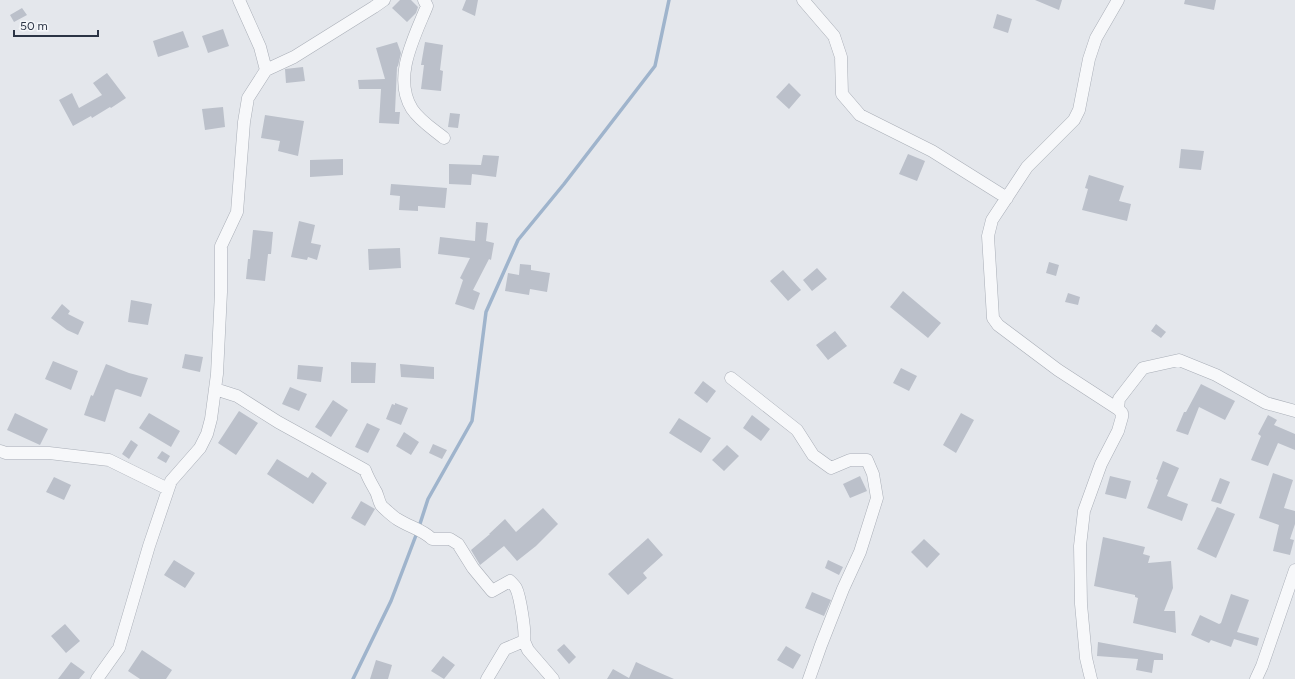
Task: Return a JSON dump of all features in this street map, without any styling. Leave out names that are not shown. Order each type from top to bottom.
[{"type":"street","points":[[240,0],[260,47],[266,70]]},
{"type":"street","points":[[97,679],[119,648],[149,546],[171,481],[200,448],[207,434],[211,419],[215,389],[221,292],[221,246],[237,212],[244,122],[248,98],[266,70],[294,57],[384,0]]},
{"type":"street","points":[[424,0],[427,6],[409,55],[404,74],[405,85],[408,99],[412,108],[418,116],[444,138]]},
{"type":"street","points":[[803,0],[834,36],[841,57],[842,94],[860,115],[932,151],[1007,198]]},
{"type":"street","points":[[1091,679],[1086,658],[1082,604],[1080,546],[1084,511],[1101,464],[1118,431],[1122,413],[1058,370],[998,325],[993,318],[988,236],[992,220],[1027,167],[1074,120],[1079,110],[1089,59],[1096,38],[1118,0]]},
{"type":"street","points":[[1118,409],[1119,399],[1143,368],[1179,360],[1216,374],[1266,404],[1295,411]]},
{"type":"street","points":[[731,378],[797,430],[813,454],[831,468],[850,460],[867,460],[873,474],[878,498],[860,552],[843,589],[809,679]]},
{"type":"street","points":[[215,389],[237,396],[278,422],[365,470],[369,483],[376,491],[380,504],[383,508],[391,513],[395,518],[426,533],[432,539],[450,539],[458,544],[473,568],[492,591],[510,581],[517,590],[523,618],[525,636],[524,641],[528,650],[553,679]]},
{"type":"street","points":[[0,451],[6,453],[49,453],[109,460],[168,489]]},
{"type":"street","points":[[1256,679],[1295,570]]},
{"type":"street","points":[[487,679],[505,648],[524,641]]},
{"type":"building","points":[[400,0],[411,0],[418,7],[416,13],[407,22],[392,8]]},
{"type":"building","points":[[466,0],[478,0],[475,16],[462,10]]},
{"type":"building","points":[[1035,0],[1062,0],[1059,10]]},
{"type":"building","points":[[1185,0],[1216,0],[1214,10],[1184,4]]},
{"type":"building","points":[[22,8],[27,15],[14,22],[10,15]]},
{"type":"building","points":[[997,14],[1012,19],[1008,33],[993,28]]},
{"type":"building","points":[[223,29],[229,46],[208,53],[202,36]]},
{"type":"building","points":[[183,31],[189,47],[158,57],[153,41]]},
{"type":"building","points":[[397,42],[401,53],[397,67],[395,112],[400,112],[399,124],[379,123],[381,89],[359,89],[358,80],[385,79],[376,48]]},
{"type":"building","points":[[425,42],[443,45],[440,70],[443,71],[441,91],[421,89],[424,65],[421,65]]},
{"type":"building","points":[[303,67],[305,81],[286,83],[285,69]]},
{"type":"building","points":[[107,73],[126,98],[111,108],[110,107],[92,118],[91,116],[73,126],[59,100],[72,93],[79,108],[102,95],[93,83]]},
{"type":"building","points":[[789,83],[801,95],[789,109],[776,97]]},
{"type":"building","points":[[223,107],[225,127],[205,130],[202,109]]},
{"type":"building","points":[[450,113],[460,114],[458,128],[448,127]]},
{"type":"building","points":[[265,115],[304,121],[298,156],[278,151],[280,141],[261,138]]},
{"type":"building","points":[[1181,149],[1204,151],[1201,170],[1179,168]]},
{"type":"building","points":[[908,154],[925,161],[917,181],[899,174]]},
{"type":"building","points":[[483,155],[499,156],[496,177],[472,174],[471,185],[449,184],[449,164],[481,165]]},
{"type":"building","points":[[343,159],[343,175],[310,177],[310,160]]},
{"type":"building","points":[[1089,175],[1124,186],[1119,201],[1131,204],[1127,221],[1082,210],[1088,189],[1085,188]]},
{"type":"building","points":[[391,184],[447,188],[445,208],[418,206],[418,211],[399,210],[400,196],[390,195]]},
{"type":"building","points":[[299,221],[315,225],[311,243],[321,245],[317,260],[308,257],[307,260],[291,257]]},
{"type":"building","points":[[476,222],[488,223],[486,241],[494,243],[491,260],[489,259],[473,290],[480,293],[474,310],[455,304],[463,280],[460,278],[470,258],[438,254],[440,237],[475,241]]},
{"type":"building","points":[[253,230],[273,232],[271,254],[268,254],[265,281],[246,279]]},
{"type":"building","points":[[400,248],[401,268],[369,270],[368,249]]},
{"type":"building","points":[[1049,262],[1059,265],[1056,276],[1046,273]]},
{"type":"building","points":[[520,264],[531,265],[531,270],[550,273],[547,292],[530,289],[529,295],[505,291],[508,273],[519,275]]},
{"type":"building","points":[[817,268],[827,279],[812,291],[803,280]]},
{"type":"building","points":[[783,270],[801,290],[788,301],[770,281]]},
{"type":"building","points":[[903,291],[941,323],[928,338],[890,307]]},
{"type":"building","points":[[1068,293],[1080,297],[1078,305],[1065,302]]},
{"type":"building","points":[[131,300],[152,304],[148,325],[128,322]]},
{"type":"building","points":[[62,304],[70,311],[68,314],[84,322],[78,335],[67,330],[51,318]]},
{"type":"building","points":[[1156,324],[1166,332],[1161,338],[1151,331]]},
{"type":"building","points":[[835,331],[847,346],[828,360],[816,345]]},
{"type":"building","points":[[185,354],[203,357],[200,372],[182,368]]},
{"type":"building","points":[[53,361],[78,371],[71,390],[45,379]]},
{"type":"building","points":[[351,362],[376,363],[375,383],[351,383]]},
{"type":"building","points":[[106,364],[129,373],[148,378],[141,397],[117,389],[115,390],[105,422],[84,415],[91,395],[93,396]]},
{"type":"building","points":[[400,364],[434,367],[434,379],[401,377]]},
{"type":"building","points":[[298,365],[323,367],[321,382],[297,379]]},
{"type":"building","points":[[901,368],[917,376],[909,391],[893,383]]},
{"type":"building","points":[[703,381],[716,391],[707,403],[694,393]]},
{"type":"building","points":[[1201,384],[1235,401],[1225,420],[1199,407],[1188,435],[1176,431],[1184,412],[1186,412]]},
{"type":"building","points":[[290,387],[307,394],[299,411],[282,404]]},
{"type":"building","points":[[333,400],[348,410],[331,437],[315,427]]},
{"type":"building","points":[[395,403],[408,408],[401,425],[386,419],[392,404],[395,405]]},
{"type":"building","points":[[239,411],[258,423],[236,455],[218,443]]},
{"type":"building","points":[[15,413],[48,429],[40,445],[7,430]]},
{"type":"building","points":[[149,413],[180,431],[171,447],[139,428]]},
{"type":"building","points":[[961,413],[974,420],[956,453],[943,445]]},
{"type":"building","points":[[752,415],[770,429],[761,441],[743,428]]},
{"type":"building","points":[[1268,415],[1277,420],[1274,425],[1295,434],[1295,450],[1278,443],[1268,466],[1251,460],[1261,436],[1258,434]]},
{"type":"building","points":[[679,418],[711,438],[701,453],[669,433]]},
{"type":"building","points":[[367,423],[380,429],[368,453],[355,447]]},
{"type":"building","points":[[404,432],[419,442],[411,455],[396,446]]},
{"type":"building","points":[[131,440],[138,445],[129,459],[122,454]]},
{"type":"building","points":[[433,444],[447,450],[442,459],[429,453]]},
{"type":"building","points":[[727,445],[739,456],[724,471],[712,460]]},
{"type":"building","points":[[162,451],[170,456],[166,463],[157,458]]},
{"type":"building","points":[[277,459],[308,478],[312,472],[327,483],[313,504],[267,474]]},
{"type":"building","points":[[1163,461],[1179,468],[1167,496],[1188,504],[1182,521],[1147,508],[1158,480],[1156,479]]},
{"type":"building","points":[[1273,473],[1293,480],[1284,508],[1295,511],[1295,524],[1290,539],[1294,540],[1290,555],[1273,551],[1279,525],[1259,518]]},
{"type":"building","points":[[860,476],[867,491],[850,498],[843,484]]},
{"type":"building","points":[[1110,476],[1131,481],[1126,499],[1105,494]]},
{"type":"building","points":[[54,477],[71,485],[64,500],[46,492]]},
{"type":"building","points":[[1220,478],[1230,482],[1221,504],[1211,501]]},
{"type":"building","points":[[361,501],[375,509],[365,526],[351,518]]},
{"type":"building","points":[[1217,507],[1235,514],[1216,558],[1197,549]]},
{"type":"building","points":[[543,508],[558,524],[536,546],[517,561],[504,546],[480,565],[471,550],[505,519],[516,532]]},
{"type":"building","points":[[1103,537],[1145,547],[1143,554],[1150,556],[1148,563],[1171,561],[1173,588],[1164,611],[1175,611],[1176,633],[1133,623],[1138,598],[1135,597],[1135,595],[1094,586]]},
{"type":"building","points":[[648,538],[663,555],[643,573],[647,578],[628,595],[608,574]]},
{"type":"building","points":[[924,539],[940,554],[927,568],[911,552]]},
{"type":"building","points":[[174,560],[195,573],[185,588],[164,575]]},
{"type":"building","points":[[828,560],[843,567],[839,575],[825,568]]},
{"type":"building","points":[[812,592],[831,600],[824,616],[805,608]]},
{"type":"building","points":[[1231,594],[1249,600],[1237,632],[1259,638],[1257,646],[1234,639],[1231,647],[1211,640],[1209,643],[1191,635],[1200,615],[1219,624],[1221,623]]},
{"type":"building","points":[[65,624],[80,641],[66,653],[51,636]]},
{"type":"building","points":[[1098,642],[1163,654],[1163,660],[1154,660],[1152,673],[1136,670],[1138,659],[1097,656]]},
{"type":"building","points":[[564,644],[576,657],[569,664],[557,650]]},
{"type":"building","points":[[786,646],[801,655],[793,669],[777,660]]},
{"type":"building","points":[[142,650],[172,670],[166,679],[140,679],[128,671]]},
{"type":"building","points":[[443,656],[455,665],[444,679],[431,671]]},
{"type":"building","points":[[376,660],[392,665],[388,679],[370,679]]},
{"type":"building","points":[[71,662],[85,672],[79,679],[58,679]]},
{"type":"building","points":[[636,662],[674,679],[607,679],[613,669],[629,678]]},
{"type":"waterway","points":[[353,679],[391,601],[428,499],[472,421],[486,312],[518,240],[564,184],[655,66],[669,0]]}]
